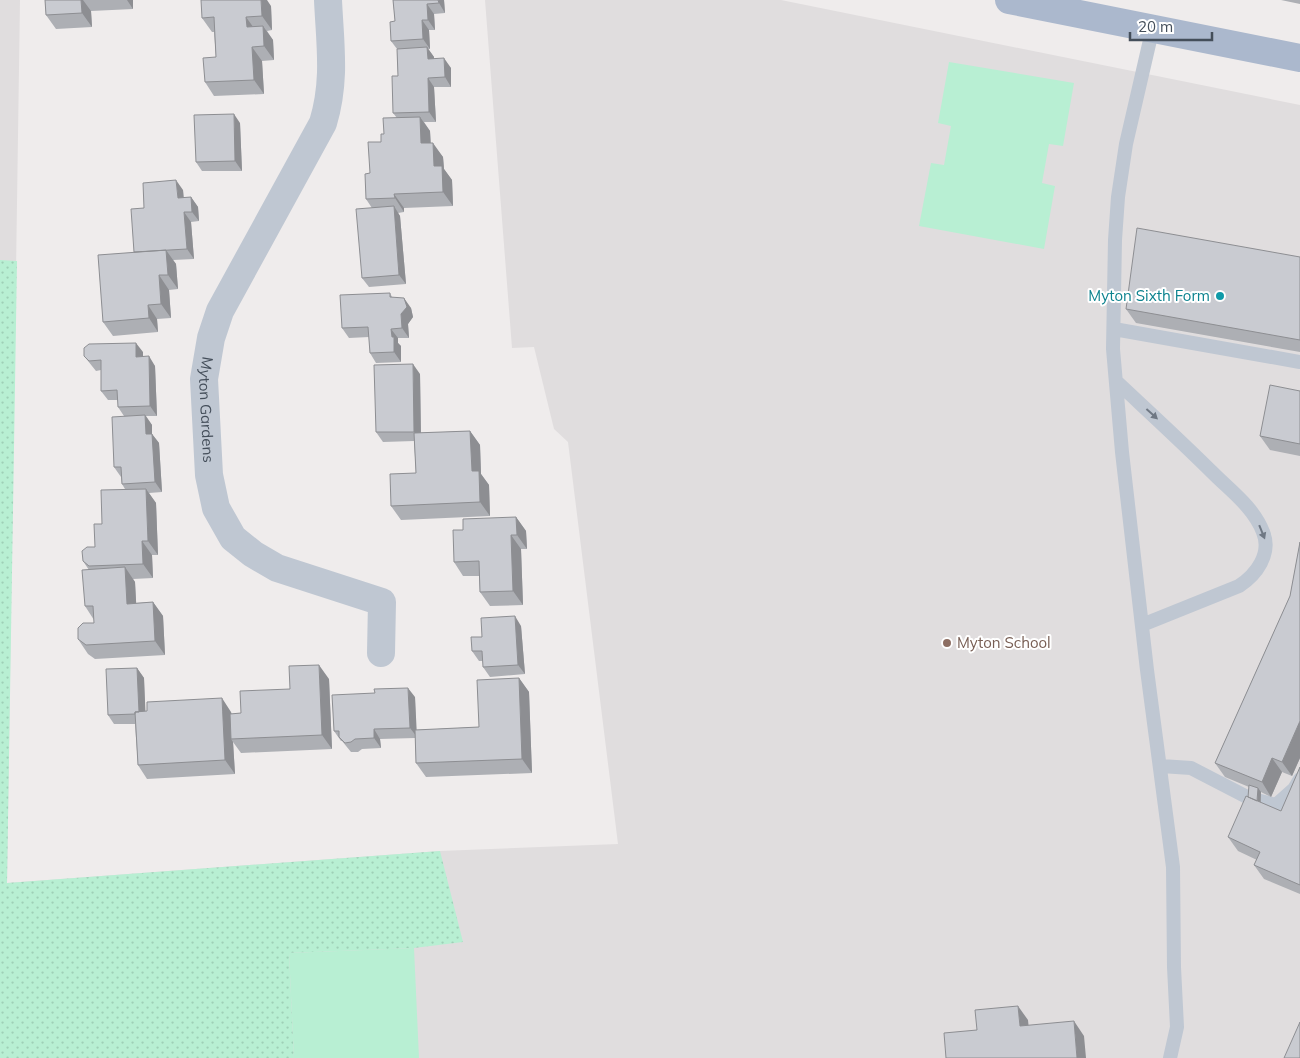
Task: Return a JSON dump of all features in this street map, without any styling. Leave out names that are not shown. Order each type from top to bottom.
[{"type":"main road","points":[[1009,0],[1084,7],[1153,27],[1300,58]]},
{"type":"street","name":"Myton Gardens","points":[[328,0],[332,73],[329,102],[323,123],[220,311],[210,338],[204,380],[208,476],[216,508],[232,538],[253,554],[277,568],[382,602],[381,653]]},
{"type":"lane","points":[[1153,27],[1126,144],[1118,197],[1115,240],[1113,350],[1122,452],[1142,625],[1173,867],[1177,1027],[1170,1058]]},
{"type":"lane","points":[[1114,328],[1300,362]]},
{"type":"lane","points":[[1116,382],[1165,426],[1244,504],[1264,532],[1266,542],[1261,563],[1248,580],[1239,586],[1142,625]]},
{"type":"lane","points":[[1161,766],[1191,768],[1249,798],[1276,804],[1294,789],[1300,779]]},
{"type":"shaded area","name":"Myton School","points":[[0,0],[20,0],[7,883],[440,851],[618,844],[568,442],[554,429],[534,347],[512,348],[485,0],[781,0],[1300,105],[1300,1058],[0,1058]]},
{"type":"green space","points":[[949,62],[1074,83],[1063,146],[1049,144],[1042,183],[1055,186],[1044,249],[919,226],[931,163],[944,165],[951,126],[938,123]]},
{"type":"green space","points":[[0,260],[17,261],[7,883],[440,851],[463,942],[414,948],[289,953],[294,1058],[0,1058]]},
{"type":"green space","points":[[414,948],[419,1058],[294,1058],[289,953]]},
{"type":"building","points":[[45,0],[81,0],[82,13],[46,15]]},
{"type":"building","points":[[201,0],[261,0],[262,16],[246,17],[247,27],[263,26],[264,46],[252,47],[254,80],[205,82],[203,58],[216,57],[214,17],[202,18]]},
{"type":"building","points":[[393,0],[438,0],[439,3],[427,4],[428,20],[422,20],[423,39],[391,41],[390,22],[395,21]]},
{"type":"building","points":[[427,47],[428,59],[444,58],[445,77],[428,78],[429,112],[393,113],[392,76],[398,76],[397,49]]},
{"type":"building","points":[[234,114],[235,161],[196,162],[194,115]]},
{"type":"building","points":[[420,117],[421,143],[433,143],[434,166],[442,166],[443,192],[394,194],[395,198],[366,199],[365,174],[370,173],[368,142],[381,142],[381,134],[384,134],[383,118]]},
{"type":"building","points":[[176,180],[178,198],[191,197],[192,212],[184,212],[187,249],[134,252],[131,209],[144,208],[143,183]]},
{"type":"building","points":[[394,206],[399,275],[362,278],[356,209]]},
{"type":"building","name":"Myton Sixth Form","points":[[1137,228],[1300,257],[1300,340],[1126,309]]},
{"type":"building","points":[[166,250],[168,275],[159,275],[161,304],[148,305],[149,318],[103,322],[98,255]]},
{"type":"building","points":[[390,293],[390,297],[404,298],[407,307],[401,314],[402,328],[391,329],[392,337],[394,337],[394,352],[370,353],[368,327],[342,328],[340,295]]},
{"type":"building","points":[[136,343],[136,357],[149,356],[150,406],[118,407],[117,390],[101,391],[101,360],[89,361],[84,356],[84,348],[89,344]]},
{"type":"building","points":[[413,364],[414,432],[376,432],[374,365]]},
{"type":"building","points":[[1270,385],[1300,391],[1300,444],[1260,436]]},
{"type":"building","points":[[145,415],[146,434],[152,434],[155,482],[122,484],[121,467],[114,467],[112,417]]},
{"type":"building","points":[[470,431],[472,471],[479,471],[480,502],[391,506],[390,474],[416,473],[414,433]]},
{"type":"building","points":[[146,489],[148,541],[142,541],[143,564],[89,566],[83,561],[82,551],[87,547],[95,547],[94,524],[102,524],[101,490]]},
{"type":"building","points":[[516,517],[517,535],[511,535],[513,591],[480,592],[479,561],[454,562],[453,530],[463,530],[463,519]]},
{"type":"building","points":[[1300,542],[1300,721],[1282,762],[1272,758],[1262,782],[1215,763],[1290,596]]},
{"type":"building","points":[[125,567],[127,604],[153,602],[155,641],[86,645],[78,639],[78,628],[83,623],[94,623],[93,606],[85,606],[82,570]]},
{"type":"building","points":[[515,616],[518,665],[483,667],[482,651],[472,651],[471,637],[482,637],[481,618]]},
{"type":"building","points":[[319,665],[322,735],[231,739],[230,714],[241,713],[240,691],[290,689],[289,666]]},
{"type":"building","points":[[137,668],[139,712],[135,712],[135,714],[108,715],[106,669]]},
{"type":"building","points":[[519,678],[522,759],[416,763],[415,730],[479,727],[477,680]]},
{"type":"building","points":[[408,688],[410,728],[374,729],[374,738],[355,739],[345,743],[339,737],[339,731],[334,731],[332,695],[375,693],[374,689]]},
{"type":"building","points":[[222,698],[225,760],[138,765],[135,712],[147,711],[147,702]]},
{"type":"building","points":[[1300,767],[1300,885],[1254,865],[1260,852],[1228,837],[1246,796],[1281,811]]},
{"type":"building","points":[[1249,785],[1258,788],[1257,801],[1248,797]]},
{"type":"building","points":[[1018,1006],[1020,1026],[1074,1021],[1077,1058],[946,1058],[944,1033],[977,1030],[975,1010]]},
{"type":"building","points":[[1300,1022],[1300,1058],[1284,1058]]},
{"type":"place","name":"Myton Sixth Form","points":[[1220,296]]},
{"type":"place","name":"Myton School","points":[[947,643]]}]
